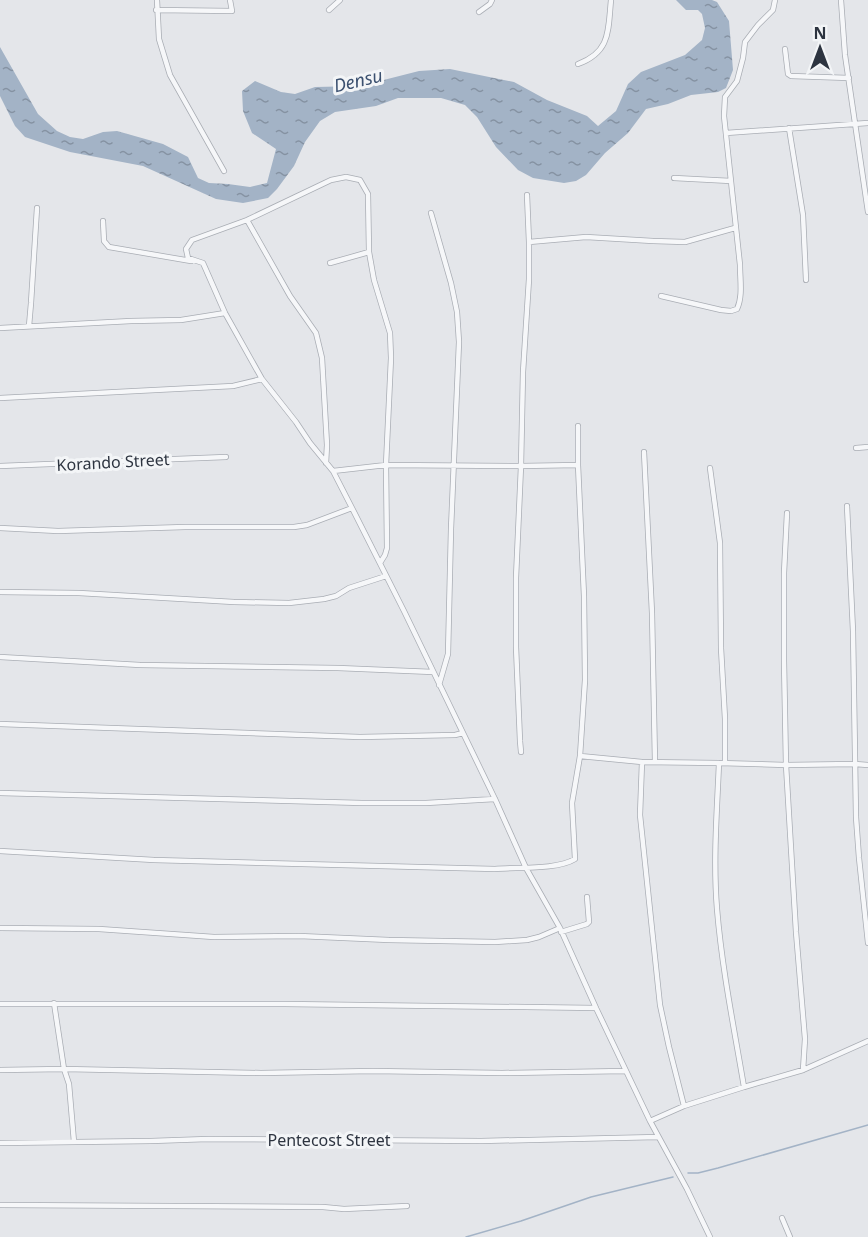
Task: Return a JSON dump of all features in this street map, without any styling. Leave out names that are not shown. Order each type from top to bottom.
[{"type":"street","points":[[157,0],[159,39],[170,75],[224,171]]},
{"type":"street","points":[[156,10],[232,11],[230,0]]},
{"type":"street","points":[[329,10],[340,0]]},
{"type":"street","points":[[479,12],[492,0]]},
{"type":"street","points":[[578,64],[598,53],[605,43],[611,0]]},
{"type":"street","points":[[661,296],[721,310],[737,309],[741,285],[724,116],[725,97],[737,81],[745,42],[773,10],[775,0]]},
{"type":"street","points":[[840,0],[845,55],[868,212]]},
{"type":"street","points":[[786,49],[788,74],[791,76],[849,78]]},
{"type":"street","points":[[726,133],[868,123]]},
{"type":"street","points":[[789,128],[803,215],[806,280]]},
{"type":"street","points":[[380,563],[387,548],[386,465],[392,368],[390,333],[374,280],[369,252],[368,194],[360,180],[346,177],[331,180],[248,220],[192,240],[186,249],[188,258],[203,263],[225,313],[262,380],[333,471],[386,576],[405,611],[526,868],[560,930],[625,1071],[710,1237]]},
{"type":"street","points":[[674,178],[731,181]]},
{"type":"street","points":[[521,752],[516,647],[516,578],[529,242],[527,195]]},
{"type":"street","points":[[28,326],[37,208]]},
{"type":"street","points":[[431,213],[451,283],[457,312],[459,342],[448,654],[440,685]]},
{"type":"street","points":[[248,220],[290,296],[316,333],[322,358],[326,463]]},
{"type":"street","points":[[104,221],[104,241],[110,247],[203,263]]},
{"type":"street","points":[[529,242],[586,237],[685,242],[735,228]]},
{"type":"street","points":[[330,263],[369,252]]},
{"type":"street","points":[[0,328],[181,320],[225,313]]},
{"type":"street","points":[[0,398],[233,386],[262,380]]},
{"type":"street","points":[[0,851],[200,861],[486,869],[568,864],[575,859],[572,803],[580,756],[585,668],[585,596],[578,426]]},
{"type":"street","points":[[856,448],[868,447]]},
{"type":"street","points":[[644,452],[652,613],[655,762]]},
{"type":"street","name":"Korando Street","points":[[0,466],[226,457]]},
{"type":"street","points":[[333,471],[386,465],[578,465]]},
{"type":"street","points":[[710,468],[720,543],[721,648],[725,719],[715,855],[717,910],[744,1087]]},
{"type":"street","points":[[847,506],[853,631],[855,794],[868,944]]},
{"type":"street","points":[[0,528],[58,531],[185,526],[294,527],[307,525],[352,508]]},
{"type":"street","points":[[787,513],[784,606],[786,765],[805,1039],[803,1070]]},
{"type":"street","points":[[0,591],[289,603],[336,596],[349,588],[386,576]]},
{"type":"street","points":[[0,657],[140,665],[433,672]]},
{"type":"street","points":[[0,724],[360,737],[463,733]]},
{"type":"street","points":[[580,756],[642,762],[868,765]]},
{"type":"street","points":[[642,762],[640,815],[660,1005],[684,1106]]},
{"type":"street","points":[[0,792],[373,803],[495,799]]},
{"type":"street","points":[[0,928],[99,929],[214,937],[299,936],[495,942],[527,940],[586,924],[590,919],[586,897]]},
{"type":"street","points":[[54,1003],[63,1069],[69,1084],[74,1142]]},
{"type":"street","points":[[0,1004],[285,1004],[596,1008]]},
{"type":"street","points":[[650,1121],[684,1106],[803,1070],[868,1041]]},
{"type":"street","points":[[0,1071],[63,1069],[261,1073],[373,1071],[502,1073],[625,1071]]},
{"type":"street","name":"Pentecost Street","points":[[0,1143],[208,1139],[481,1140],[658,1137]]},
{"type":"street","points":[[0,1205],[344,1209],[407,1206]]},
{"type":"street","points":[[782,1218],[790,1237]]},
{"type":"water","points":[[676,0],[712,0],[717,2],[729,21],[733,70],[726,88],[718,92],[691,95],[646,109],[628,133],[605,153],[586,175],[576,181],[564,183],[533,178],[518,170],[496,147],[477,117],[465,105],[441,98],[398,98],[376,106],[335,112],[320,121],[305,142],[294,166],[268,198],[243,203],[216,199],[143,166],[70,152],[25,137],[15,126],[0,96],[0,47],[38,114],[57,131],[70,137],[83,139],[103,132],[117,131],[163,144],[188,157],[198,178],[209,183],[250,187],[267,183],[276,149],[252,133],[243,111],[242,91],[255,81],[281,92],[295,94],[315,87],[360,86],[419,71],[450,69],[514,82],[547,100],[587,116],[598,126],[616,111],[628,84],[641,72],[685,55],[702,40],[705,28],[702,14],[698,10],[686,10]]},
{"type":"waterway","points":[[688,1173],[718,1168],[868,1125]]},
{"type":"waterway","points":[[466,1237],[591,1197],[673,1177]]},
{"type":"water label","name":"Densu","points":[[358,80]]}]
